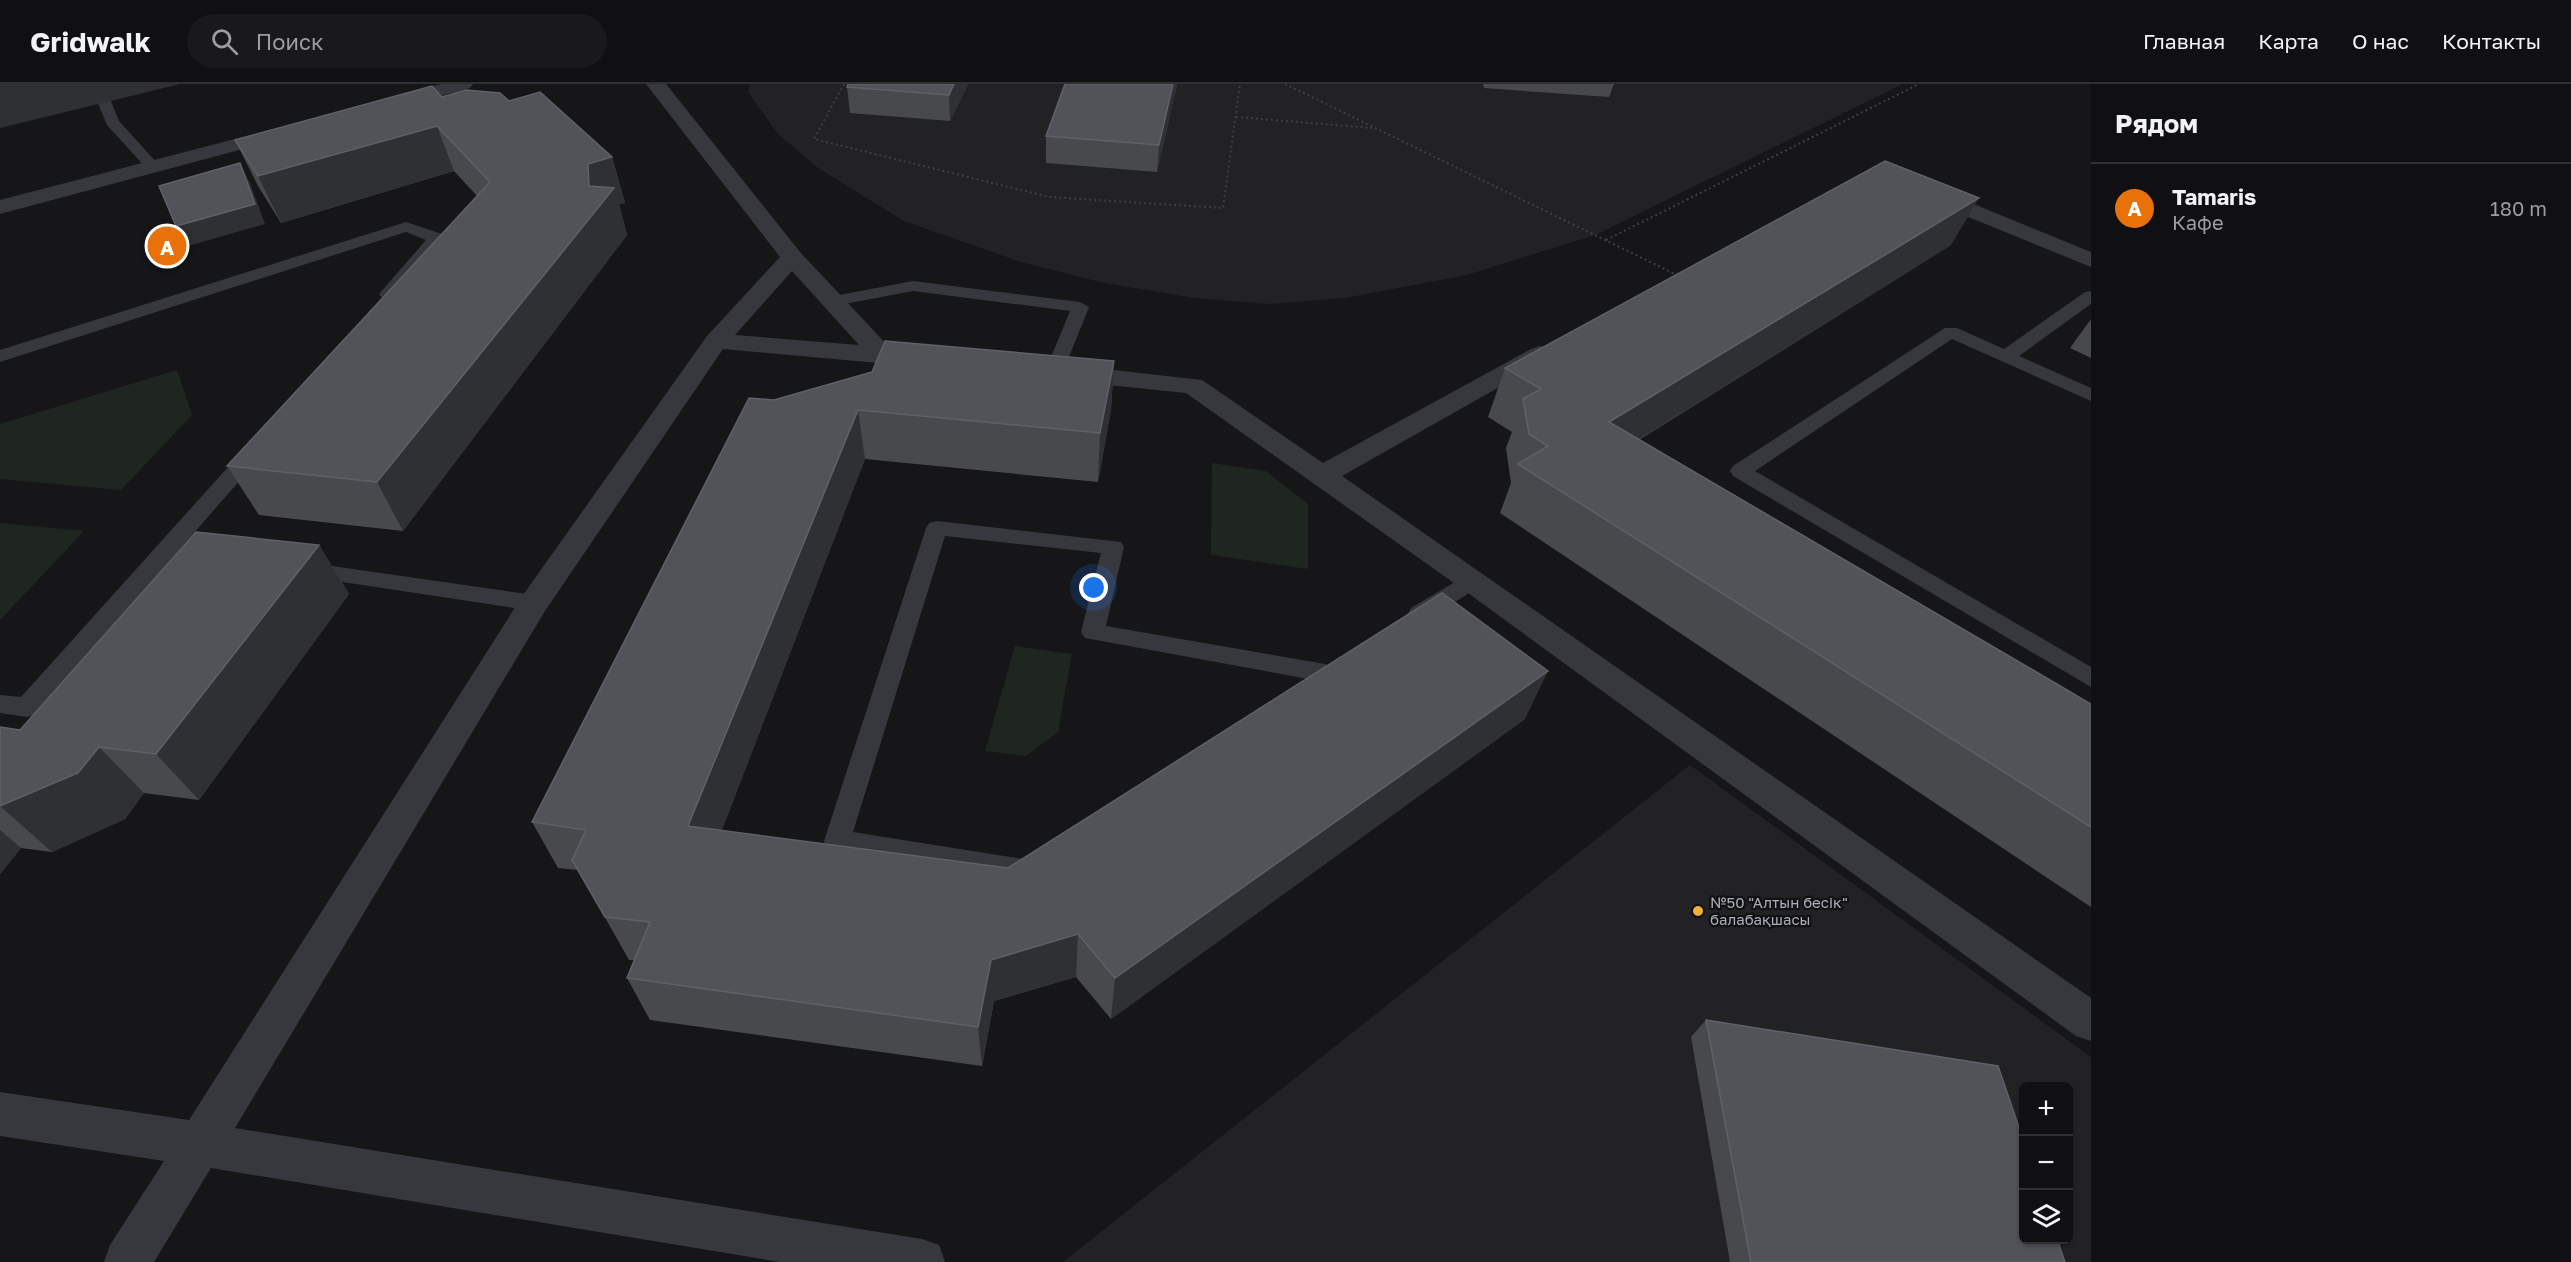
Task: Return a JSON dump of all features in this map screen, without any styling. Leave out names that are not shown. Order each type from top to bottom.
[{"type":"street","points":[[371,109],[463,84]]},
{"type":"street","points":[[656,84],[792,257],[882,355]]},
{"type":"street","points":[[0,207],[302,127]]},
{"type":"street","points":[[1911,185],[2091,260]]},
{"type":"street","points":[[128,1262],[534,603],[716,341],[792,257]]},
{"type":"street","points":[[716,341],[951,362]]},
{"type":"street","points":[[1322,475],[1557,345]]},
{"type":"street","points":[[1019,368],[1193,386],[1472,580],[2091,1022]]},
{"type":"street","points":[[0,1114],[200,1144],[922,1262]]},
{"type":"lane","points":[[104,101],[112,122],[153,167]]},
{"type":"lane","points":[[0,356],[406,227],[436,238],[375,309]]},
{"type":"lane","points":[[834,301],[913,286],[1080,307],[1054,372]]},
{"type":"lane","points":[[2006,356],[2091,296]]},
{"type":"lane","points":[[2091,395],[1952,332],[1740,471],[2091,678]]},
{"type":"lane","points":[[0,704],[27,707],[170,550],[269,434]]},
{"type":"lane","points":[[1045,858],[1025,871],[837,841],[937,528],[1113,547],[1093,632],[1335,667],[1295,693]]},
{"type":"lane","points":[[170,550],[193,554]]},
{"type":"lane","points":[[287,567],[534,603]]},
{"type":"lane","points":[[1404,624],[1472,580]]},
{"type":"path","points":[[844,84],[814,139],[1049,196],[1223,208],[1240,84]]},
{"type":"path","points":[[1285,84],[1680,276]]},
{"type":"path","points":[[1606,240],[1919,84]]},
{"type":"path","points":[[1236,117],[1376,128]]},
{"type":"shaded area","points":[[750,84],[1903,84],[1595,235],[1467,275],[1345,298],[1270,304],[1195,298],[1104,283],[1021,262],[904,221],[818,168],[778,134],[748,92]]},
{"type":"shaded area","points":[[177,370],[192,415],[121,490],[0,479],[0,424]]},
{"type":"shaded area","points":[[1212,463],[1266,471],[1308,504],[1308,569],[1211,555]]},
{"type":"shaded area","points":[[0,523],[84,531],[0,620]]},
{"type":"shaded area","points":[[1015,646],[1072,654],[1058,732],[1026,756],[985,751]]},
{"type":"shaded area","name":"№50 \"Алтын бесік\" балабақшасы","points":[[1690,765],[2091,1057],[2091,1262],[1063,1262]]},
{"type":"building","points":[[848,84],[954,84],[949,95],[847,87]]},
{"type":"building","points":[[1065,84],[1173,84],[1159,145],[1046,136]]},
{"type":"building","points":[[432,86],[442,97],[466,90],[500,93],[509,101],[540,92],[612,157],[588,164],[589,186],[614,188],[377,482],[227,466],[490,182],[437,126],[258,176],[235,140]]},
{"type":"building","points":[[1885,161],[1979,198],[1609,422],[2091,704],[2091,827],[1518,464],[1548,446],[1529,434],[1523,399],[1541,389],[1505,368]]},
{"type":"building","points":[[240,163],[255,204],[176,226],[159,186]]},
{"type":"building","points":[[885,341],[1114,361],[1100,433],[858,410],[688,826],[1008,868],[1442,593],[1548,671],[1115,978],[1078,934],[991,960],[978,1027],[627,978],[650,922],[605,917],[572,860],[586,830],[532,822],[749,398],[774,400],[872,372]]},
{"type":"building","points":[[196,532],[319,545],[156,754],[99,747],[78,773],[0,806],[0,727],[20,730]]},
{"type":"building","points":[[1706,1020],[1998,1066],[2019,1127],[2019,1244],[2059,1244],[2065,1262],[1751,1262]]},
{"type":"place","name":"Tamaris","points":[[167,246]]},
{"type":"place","name":"№50 \"Алтын бесік\" балабақшасы","points":[[1698,911]]}]
